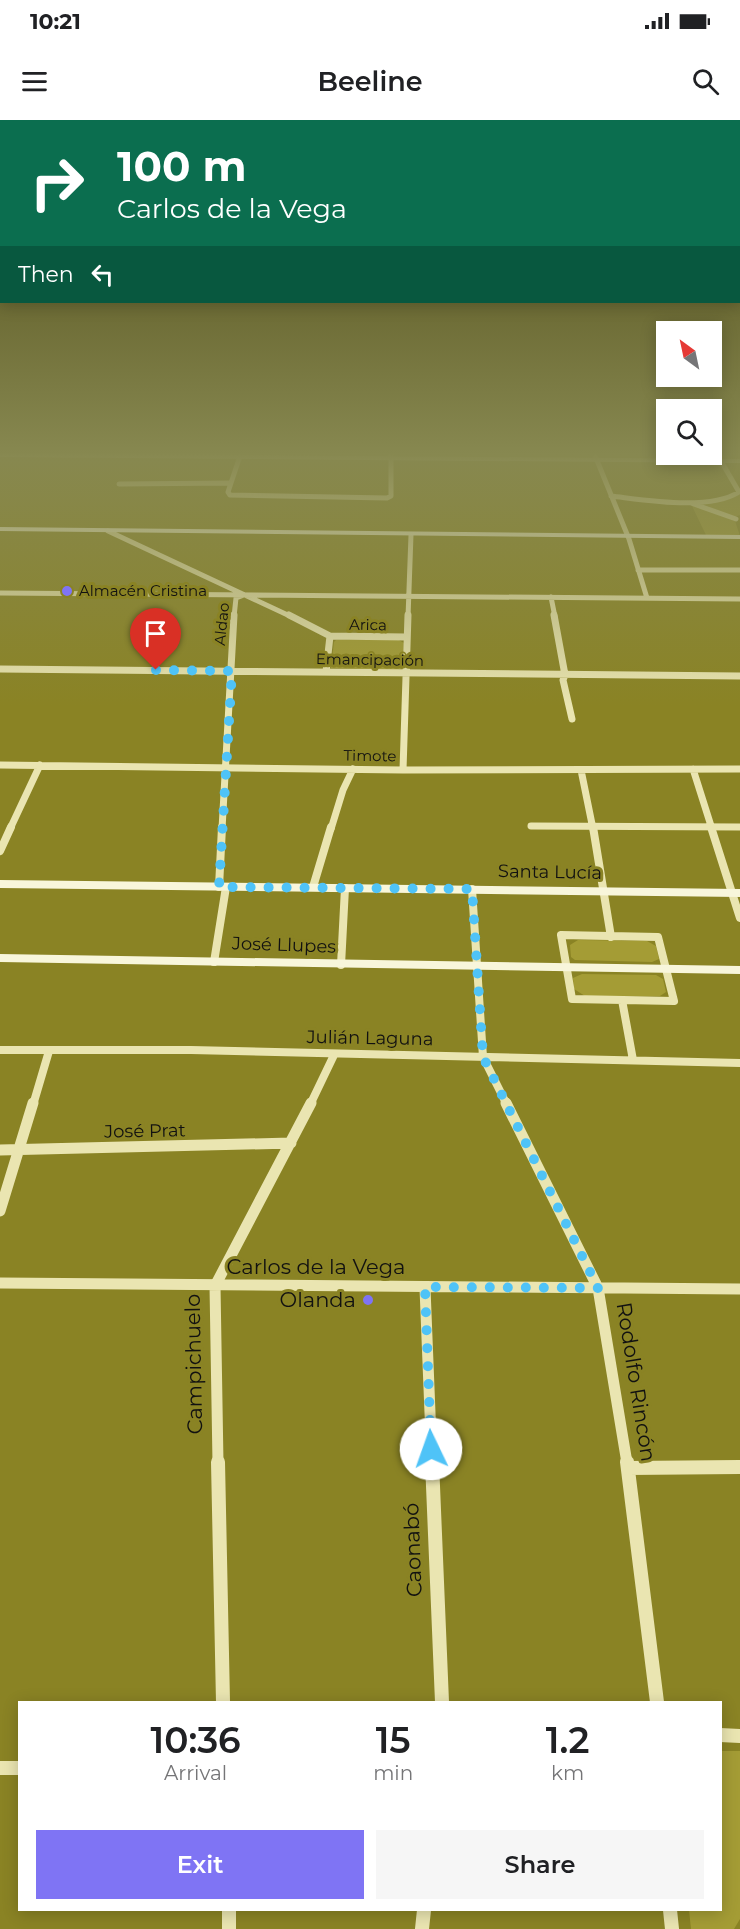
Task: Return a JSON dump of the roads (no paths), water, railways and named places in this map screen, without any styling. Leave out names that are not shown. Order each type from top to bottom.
[{"type":"street","name":"Aldao","points":[[122,537],[247,594]]},
{"type":"street","points":[[403,770],[411,537]]},
{"type":"street","points":[[627,537],[647,598]]},
{"type":"street","points":[[639,570],[740,570]]},
{"type":"street","points":[[0,593],[740,599]]},
{"type":"street","points":[[247,594],[330,636],[326,672]]},
{"type":"street","name":"Aldao","points":[[214,962],[222,887],[235,602],[236,598],[247,594]]},
{"type":"street","points":[[551,597],[565,675],[563,680],[572,718]]},
{"type":"street","name":"Arica","points":[[330,636],[406,637]]},
{"type":"street","name":"Emancipación","points":[[0,669],[740,676]]},
{"type":"street","name":"Timote","points":[[0,765],[226,766],[403,770],[740,769]]},
{"type":"street","points":[[0,851],[40,765]]},
{"type":"street","points":[[313,887],[343,790],[353,769]]},
{"type":"street","points":[[693,769],[710,827],[736,893],[740,918]]},
{"type":"street","points":[[581,770],[593,826],[611,937]]},
{"type":"street","points":[[531,826],[740,828]]},
{"type":"street","name":"Santa Lucía","points":[[0,884],[736,893]]},
{"type":"street","points":[[341,965],[345,888]]},
{"type":"street","points":[[472,889],[483,1057]]},
{"type":"street","points":[[561,935],[658,938],[674,1001],[572,999],[567,967],[561,935]]},
{"type":"street","name":"José Llupes","points":[[0,958],[740,970]]},
{"type":"street","points":[[622,1000],[633,1060]]},
{"type":"street","name":"Julián Laguna","points":[[0,1050],[191,1050],[740,1063]]},
{"type":"street","points":[[0,1211],[49,1051]]},
{"type":"street","name":"Campichuelo","points":[[223,1701],[214,1287],[291,1143],[334,1054]]},
{"type":"street","name":"Rodolfo Rincón","points":[[483,1057],[598,1288],[628,1468],[657,1701]]},
{"type":"street","name":"José Prat","points":[[0,1150],[291,1143]]},
{"type":"street","name":"Carlos de la Vega","points":[[0,1283],[214,1287],[740,1289]]},
{"type":"street","name":"Caonabó","points":[[425,1287],[442,1701]]},
{"type":"street","points":[[628,1468],[740,1467]]},
{"type":"street","points":[[722,1736],[740,1736]]},
{"type":"street","points":[[0,1768],[18,1768]]},
{"type":"street","points":[[229,1911],[229,1929]]},
{"type":"street","points":[[422,1929],[424,1911]]},
{"type":"street","points":[[670,1911],[672,1929]]},
{"type":"place","name":"Almacén Cristina","points":[[67,591]]},
{"type":"place","name":"Olanda","points":[[368,1300]]}]
